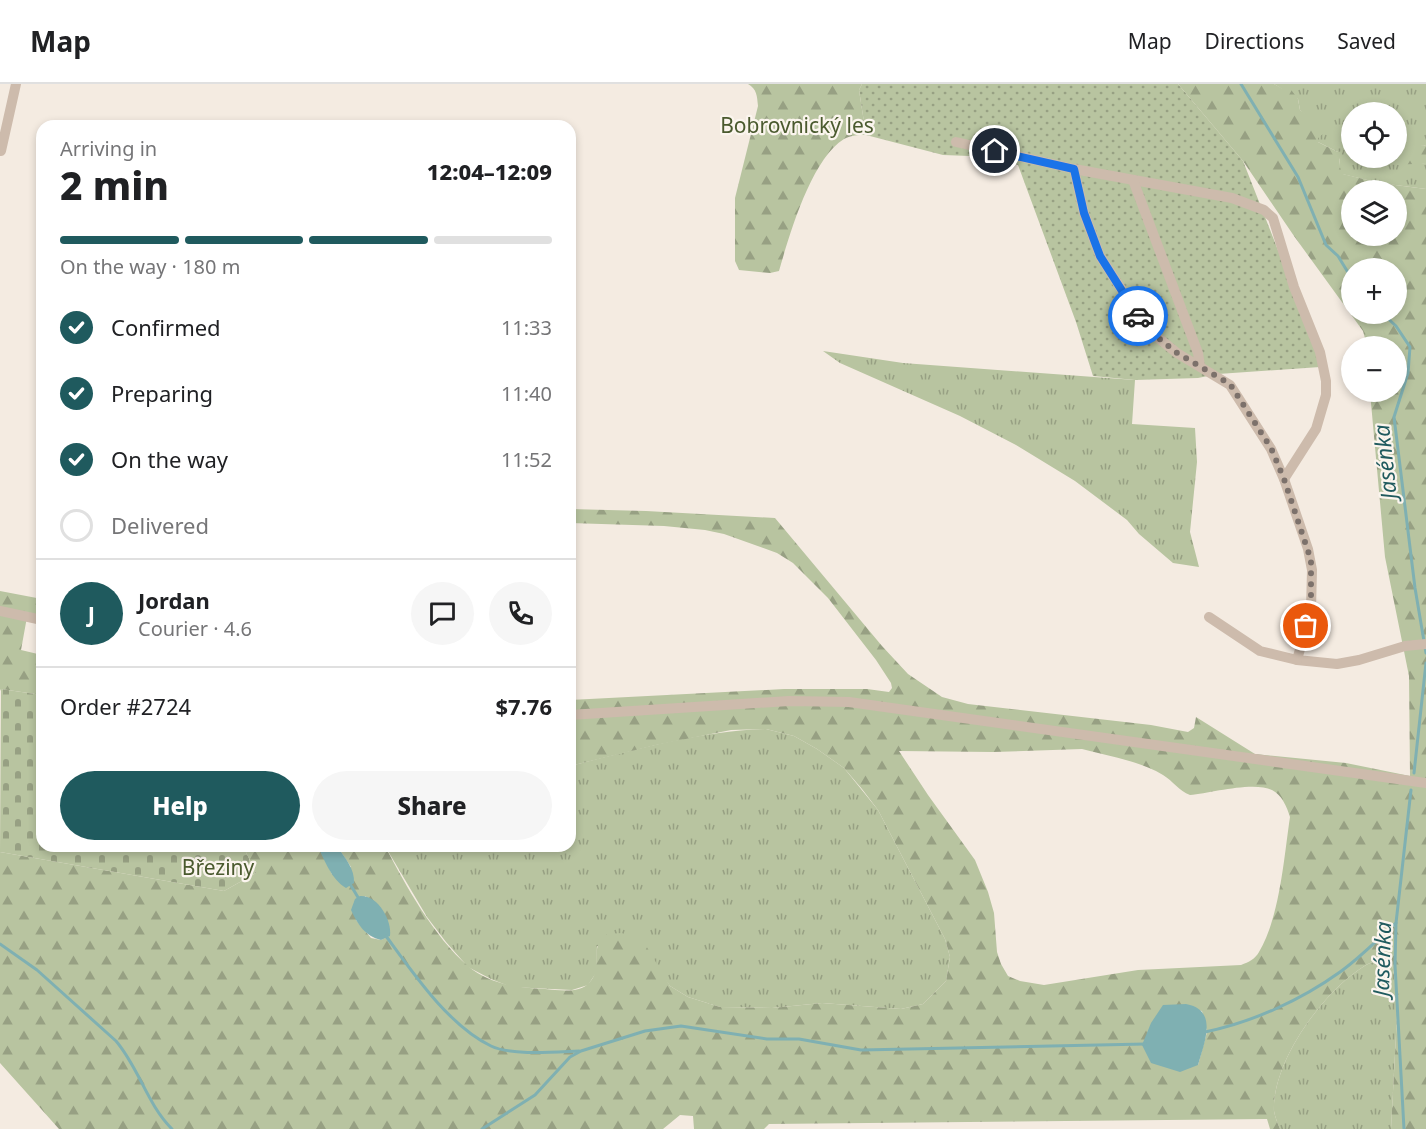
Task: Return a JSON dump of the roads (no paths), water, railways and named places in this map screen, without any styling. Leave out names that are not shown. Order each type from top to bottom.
[{"type":"street","points":[[1,151],[16,84]]},
{"type":"street","points":[[956,142],[1074,169],[1232,198],[1264,210],[1273,218],[1294,287],[1320,351],[1326,381],[1326,395],[1316,429],[1284,479]]},
{"type":"street","points":[[1074,169],[1084,213],[1100,256],[1147,329],[1177,353],[1230,384],[1271,448],[1308,549],[1312,570],[1311,609],[1297,660]]},
{"type":"street","points":[[1133,180],[1198,353],[1200,366]]},
{"type":"street","points":[[0,611],[36,619]]},
{"type":"street","points":[[1209,617],[1260,651],[1297,660],[1337,664],[1359,660],[1385,651],[1426,644]]},
{"type":"street","points":[[576,715],[789,701],[849,702],[1426,783]]},
{"type":"water","points":[[321,852],[341,852],[351,868],[354,883],[346,888],[329,869]]},
{"type":"water","points":[[360,896],[367,897],[378,904],[389,923],[390,936],[381,940],[375,938],[359,925],[351,910],[355,899]]},
{"type":"water","points":[[1186,1004],[1196,1007],[1203,1013],[1206,1020],[1206,1038],[1198,1065],[1180,1072],[1151,1063],[1142,1045],[1151,1023],[1163,1005]]},
{"type":"waterway","name":"Jasénka","points":[[1241,84],[1298,177],[1326,245],[1341,261]]},
{"type":"waterway","name":"Jasénka","points":[[1394,324],[1410,347],[1408,373],[1394,417],[1415,588],[1426,653]]},
{"type":"waterway","name":"Jasénka","points":[[1414,773],[1426,663]]},
{"type":"waterway","name":"Jasénka","points":[[1404,1129],[1395,965],[1396,923],[1411,790]]},
{"type":"waterway","points":[[350,884],[359,899]]},
{"type":"waterway","points":[[1205,1032],[1259,1016],[1309,992],[1347,967],[1396,923]]},
{"type":"waterway","points":[[386,936],[446,1012],[461,1026],[491,1046],[510,1051],[534,1053],[579,1051]]},
{"type":"waterway","points":[[0,944],[37,970],[116,1041],[156,1108],[172,1129]]},
{"type":"waterway","points":[[482,1129],[535,1095],[570,1057],[581,1051],[645,1031],[681,1026],[767,1039],[799,1039],[861,1050],[1145,1044]]},
{"type":"park label","name":"Bobrovnický les","points":[[797,126]]},
{"type":"park label","name":"Březiny","points":[[218,868]]}]
